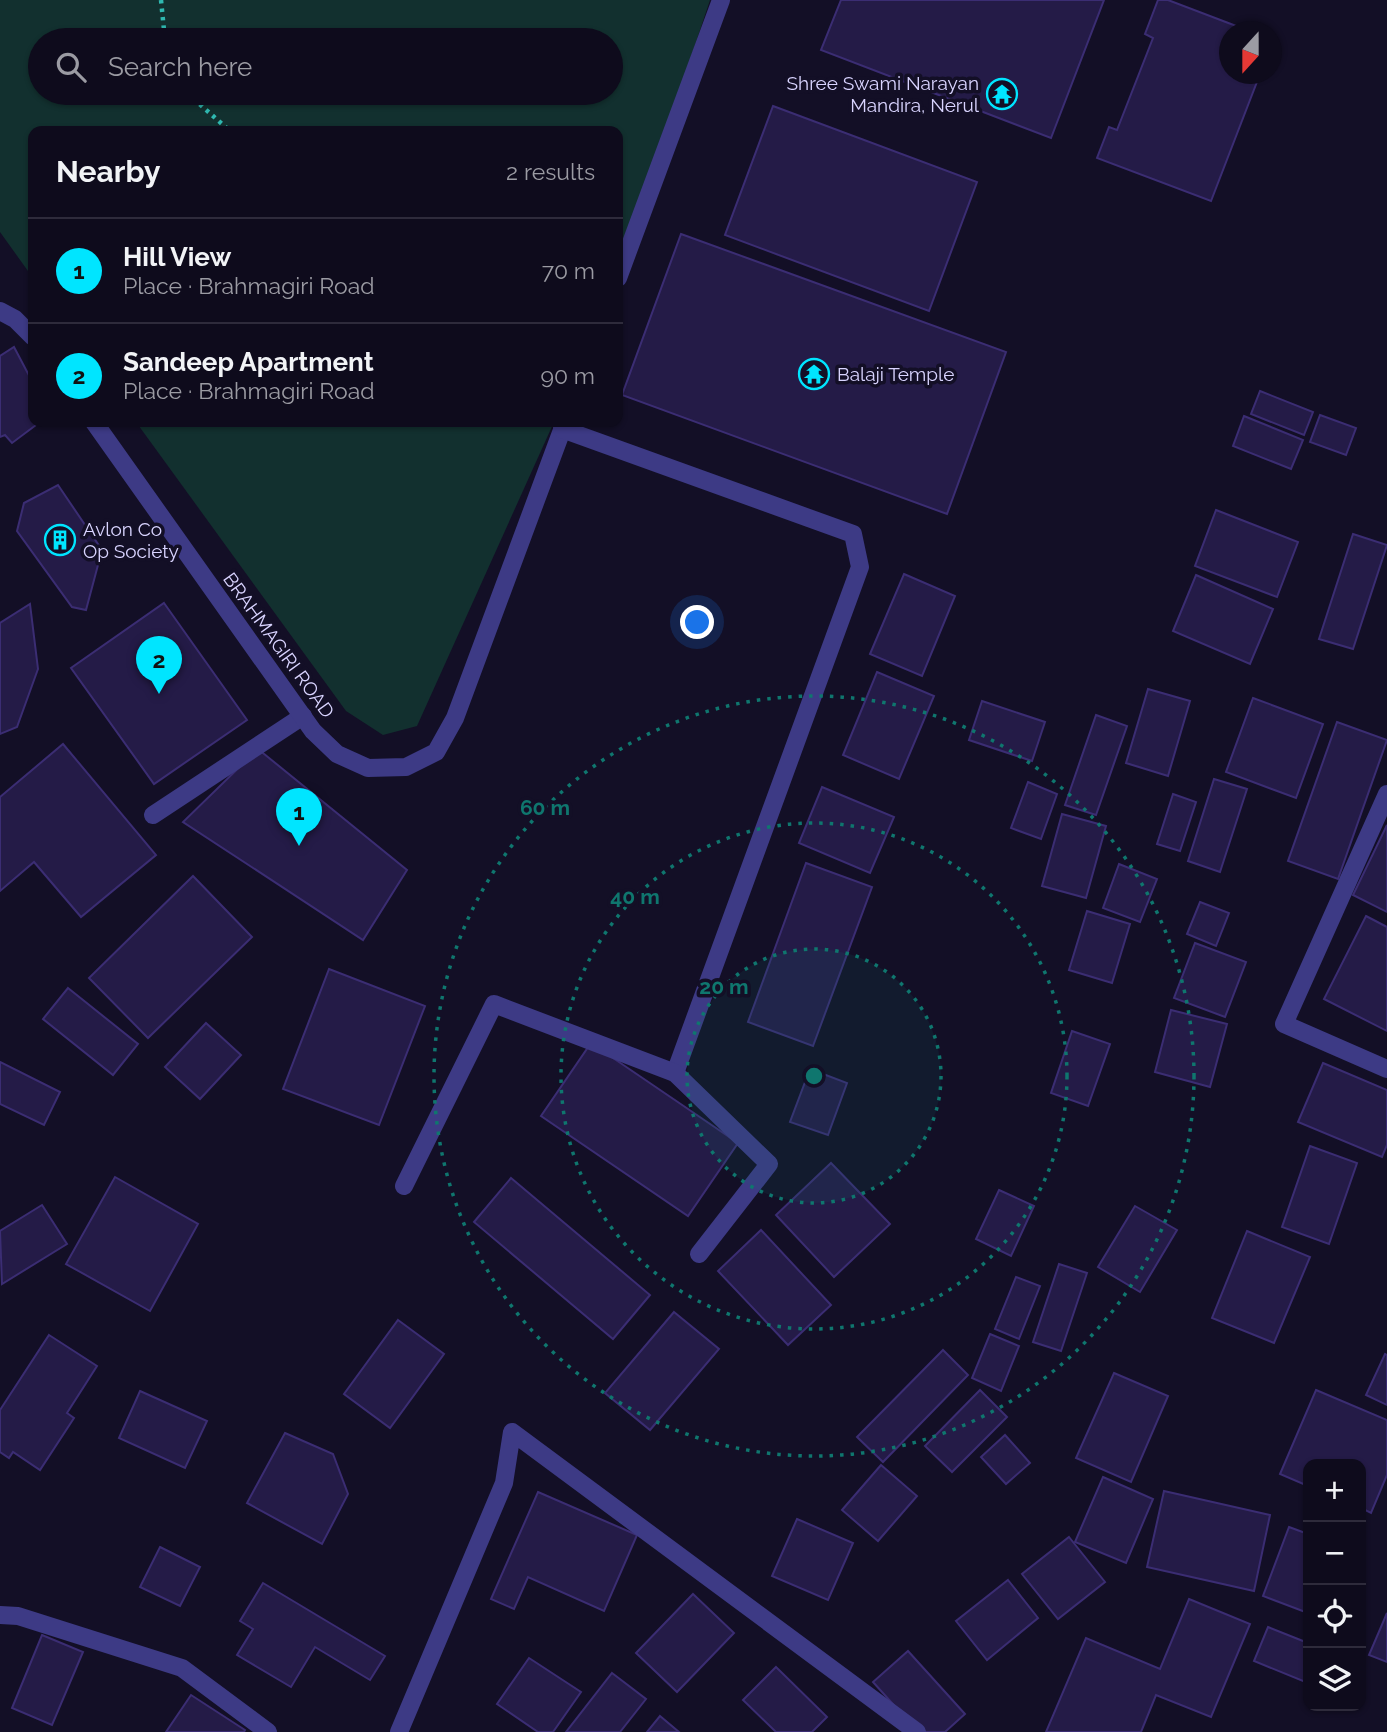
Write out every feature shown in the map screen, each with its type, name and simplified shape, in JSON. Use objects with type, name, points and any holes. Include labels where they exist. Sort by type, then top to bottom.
[{"type":"street","points":[[623,265],[721,0]]},
{"type":"street","points":[[0,311],[15,319],[28,332]]},
{"type":"street","name":"BRAHMAGIRI ROAD","points":[[98,427],[313,732],[337,754],[368,768],[406,767],[436,752],[455,718],[562,427]]},
{"type":"street","points":[[568,427],[853,534],[860,567],[675,1073]]},
{"type":"street","points":[[153,815],[303,716]]},
{"type":"street","points":[[1387,794],[1284,1024],[1387,1069]]},
{"type":"street","points":[[404,1186],[494,1004],[675,1073],[769,1164],[699,1254]]},
{"type":"street","points":[[399,1732],[504,1483],[512,1432],[917,1732]]},
{"type":"street","points":[[0,1615],[18,1616],[182,1668],[268,1732]]},
{"type":"path","points":[[161,0],[164,28]]},
{"type":"path","points":[[201,105],[224,126]]},
{"type":"green space","points":[[0,0],[710,0],[623,261],[623,126],[28,126],[28,271],[0,232]]},
{"type":"green space","points":[[140,427],[552,427],[417,726],[383,735],[346,711]]},
{"type":"building","name":"Shree Swami Narayan Mandira, Nerul","points":[[841,0],[1104,0],[1051,138],[821,50]]},
{"type":"building","points":[[1158,0],[1168,0],[1223,21],[1219,21],[1219,84],[1256,84],[1211,201],[1097,158],[1109,127],[1117,130],[1153,38],[1145,34]]},
{"type":"building","points":[[773,106],[977,182],[929,311],[725,235]]},
{"type":"building","name":"Balaji Temple","points":[[681,234],[1006,352],[947,514],[623,395]]},
{"type":"building","points":[[14,347],[28,374],[28,427],[33,427],[12,443],[5,435],[0,437],[0,356]]},
{"type":"building","points":[[1260,391],[1313,412],[1304,435],[1251,414]]},
{"type":"building","points":[[1320,415],[1356,428],[1346,455],[1310,442]]},
{"type":"building","points":[[1244,416],[1303,440],[1291,469],[1233,446]]},
{"type":"building","name":"Avlon Co Op Society","points":[[58,485],[102,550],[86,610],[72,607],[17,531],[24,503]]},
{"type":"building","points":[[1216,510],[1298,542],[1277,597],[1195,566]]},
{"type":"building","points":[[1353,534],[1387,545],[1353,649],[1319,639]]},
{"type":"building","points":[[904,574],[955,596],[922,676],[870,654]]},
{"type":"building","points":[[1196,575],[1273,609],[1250,664],[1173,631]]},
{"type":"building","points":[[164,603],[247,720],[154,784],[71,668]]},
{"type":"building","points":[[30,604],[38,669],[17,727],[0,734],[0,623]]},
{"type":"building","points":[[877,672],[934,696],[899,779],[843,755]]},
{"type":"building","points":[[1148,689],[1190,701],[1168,776],[1126,763]]},
{"type":"building","points":[[1253,698],[1323,724],[1296,798],[1226,772]]},
{"type":"building","points":[[982,701],[1045,722],[1032,761],[969,740]]},
{"type":"building","points":[[1096,715],[1127,726],[1096,815],[1065,805]]},
{"type":"building","points":[[1337,722],[1387,740],[1338,879],[1288,861]]},
{"type":"building","points":[[63,744],[156,855],[81,917],[34,862],[0,891],[0,797]]},
{"type":"building","points":[[258,749],[407,870],[363,940],[183,822]]},
{"type":"building","points":[[1214,779],[1247,789],[1220,872],[1188,861]]},
{"type":"building","points":[[1028,782],[1057,794],[1041,839],[1011,828]]},
{"type":"building","points":[[822,787],[894,817],[870,873],[799,843]]},
{"type":"building","points":[[1173,794],[1196,802],[1180,851],[1157,844]]},
{"type":"building","points":[[1062,814],[1106,826],[1086,898],[1042,886]]},
{"type":"building","points":[[1387,825],[1387,912],[1353,895]]},
{"type":"building","points":[[806,863],[872,887],[813,1046],[748,1022]]},
{"type":"building","points":[[1119,864],[1157,879],[1140,922],[1103,908]]},
{"type":"building","points":[[193,876],[252,937],[148,1038],[89,978]]},
{"type":"building","points":[[1200,902],[1229,913],[1216,946],[1187,934]]},
{"type":"building","points":[[1087,911],[1130,924],[1112,983],[1069,970]]},
{"type":"building","points":[[1366,916],[1387,927],[1387,1031],[1324,999]]},
{"type":"building","points":[[1195,943],[1246,962],[1225,1017],[1174,998]]},
{"type":"building","points":[[329,969],[425,1006],[379,1125],[283,1089]]},
{"type":"building","points":[[68,988],[138,1044],[113,1075],[43,1019]]},
{"type":"building","points":[[1171,1010],[1227,1024],[1210,1087],[1155,1072]]},
{"type":"building","points":[[206,1023],[241,1055],[200,1099],[165,1067]]},
{"type":"building","points":[[1072,1031],[1110,1044],[1088,1106],[1051,1093]]},
{"type":"building","points":[[591,1043],[738,1143],[688,1216],[541,1116]]},
{"type":"building","points":[[0,1062],[60,1092],[44,1125],[0,1104]]},
{"type":"building","points":[[1323,1063],[1387,1090],[1387,1145],[1382,1157],[1298,1122]]},
{"type":"building","points":[[810,1069],[847,1083],[828,1135],[790,1122]]},
{"type":"building","points":[[1310,1146],[1357,1163],[1329,1244],[1282,1227]]},
{"type":"building","points":[[831,1163],[890,1224],[834,1277],[776,1215]]},
{"type":"building","points":[[115,1177],[198,1224],[150,1311],[66,1264]]},
{"type":"building","points":[[511,1178],[650,1295],[613,1339],[474,1222]]},
{"type":"building","points":[[999,1190],[1034,1206],[1011,1256],[976,1239]]},
{"type":"building","points":[[42,1205],[67,1244],[2,1284],[0,1231]]},
{"type":"building","points":[[1135,1206],[1177,1230],[1140,1292],[1098,1267]]},
{"type":"building","points":[[761,1230],[831,1305],[788,1345],[718,1271]]},
{"type":"building","points":[[1247,1231],[1310,1257],[1274,1343],[1212,1318]]},
{"type":"building","points":[[1059,1264],[1087,1273],[1061,1351],[1033,1342]]},
{"type":"building","points":[[1016,1277],[1040,1286],[1019,1339],[995,1329]]},
{"type":"building","points":[[674,1312],[719,1349],[650,1430],[605,1393]]},
{"type":"building","points":[[398,1320],[444,1354],[390,1428],[344,1394]]},
{"type":"building","points":[[990,1334],[1019,1346],[1001,1391],[972,1378]]},
{"type":"building","points":[[49,1335],[97,1366],[67,1413],[74,1418],[40,1470],[13,1452],[9,1458],[0,1452],[0,1410]]},
{"type":"building","points":[[943,1350],[968,1375],[883,1462],[857,1437]]},
{"type":"building","points":[[1385,1354],[1387,1355],[1387,1405],[1366,1395]]},
{"type":"building","points":[[1114,1373],[1168,1396],[1131,1482],[1076,1458]]},
{"type":"building","points":[[980,1390],[1007,1417],[952,1472],[925,1446]]},
{"type":"building","points":[[1316,1390],[1387,1420],[1387,1475],[1371,1513],[1366,1510],[1366,1459],[1303,1459],[1303,1484],[1280,1474]]},
{"type":"building","points":[[140,1391],[207,1421],[185,1468],[119,1438]]},
{"type":"building","points":[[285,1433],[333,1454],[348,1494],[322,1544],[247,1503]]},
{"type":"building","points":[[1005,1435],[1030,1463],[1006,1484],[981,1457]]},
{"type":"building","points":[[881,1465],[917,1496],[878,1541],[842,1510]]},
{"type":"building","points":[[1103,1477],[1153,1499],[1126,1563],[1075,1542]]},
{"type":"building","points":[[1164,1491],[1270,1515],[1254,1591],[1147,1567]]},
{"type":"building","points":[[538,1492],[637,1535],[604,1611],[528,1577],[514,1609],[491,1599]]},
{"type":"building","points":[[797,1519],[853,1543],[828,1600],[772,1576]]},
{"type":"building","points":[[1289,1527],[1303,1532],[1303,1611],[1263,1596]]},
{"type":"building","points":[[1069,1537],[1105,1582],[1058,1619],[1022,1574]]},
{"type":"building","points":[[160,1547],[200,1567],[180,1606],[140,1587]]},
{"type":"building","points":[[1008,1580],[1038,1618],[987,1660],[956,1621]]},
{"type":"building","points":[[263,1583],[385,1656],[370,1680],[315,1647],[291,1687],[237,1655],[253,1629],[240,1621]]},
{"type":"building","points":[[693,1594],[734,1633],[677,1692],[636,1653]]},
{"type":"building","points":[[1189,1599],[1250,1624],[1211,1717],[1156,1695],[1141,1732],[1046,1732],[1086,1638],[1160,1669]]},
{"type":"building","points":[[1387,1613],[1387,1662],[1369,1655]]},
{"type":"building","points":[[1268,1627],[1303,1641],[1303,1681],[1254,1661]]},
{"type":"building","points":[[42,1635],[83,1652],[52,1725],[12,1708]]},
{"type":"building","points":[[908,1651],[965,1714],[945,1732],[918,1732],[873,1682]]},
{"type":"building","points":[[529,1658],[581,1692],[553,1732],[538,1732],[497,1704]]},
{"type":"building","points":[[776,1667],[827,1717],[812,1732],[776,1732],[743,1700]]},
{"type":"building","points":[[612,1673],[646,1699],[620,1732],[566,1732]]},
{"type":"building","points":[[191,1695],[245,1730],[244,1732],[166,1732]]},
{"type":"building","points":[[660,1716],[679,1732],[647,1732]]},
{"type":"place","name":"Shree Swami Narayan Mandira, Nerul","points":[[1002,94]]},
{"type":"place","name":"Balaji Temple","points":[[814,374]]},
{"type":"place","name":"Avlon Co Op Society","points":[[60,540]]},
{"type":"place","name":"Sandeep Apartment","points":[[159,694]]},
{"type":"place","name":"Hill View","points":[[299,846]]}]
